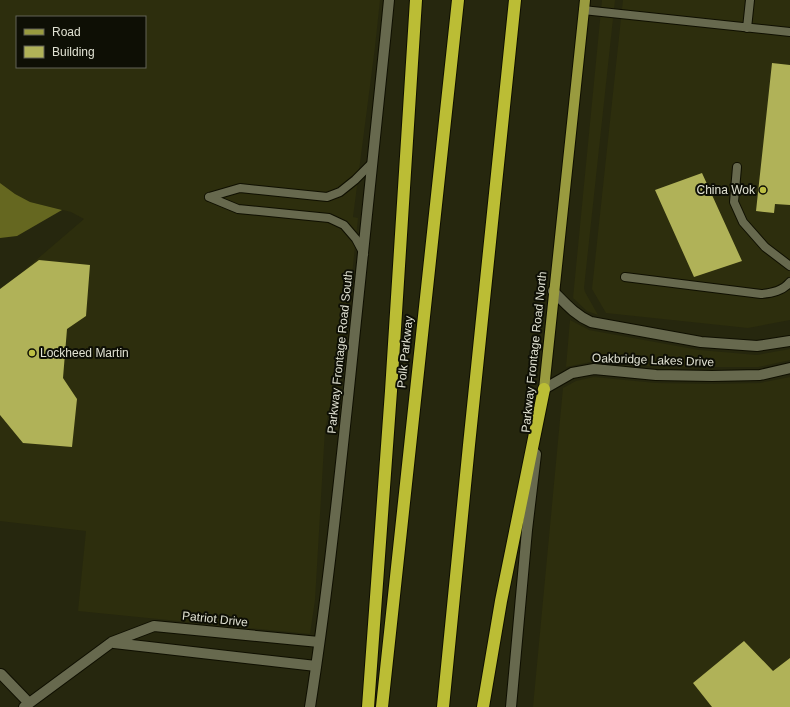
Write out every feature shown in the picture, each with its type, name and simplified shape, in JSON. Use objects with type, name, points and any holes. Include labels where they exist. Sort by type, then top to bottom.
[{"type":"highway","points":[[368,707],[391,392],[416,0]]},
{"type":"highway","name":"Polk Parkway","points":[[382,707],[458,0]]},
{"type":"highway","points":[[443,707],[515,0]]},
{"type":"highway","points":[[483,707],[501,601],[544,389]]},
{"type":"main road","name":"Parkway Frontage Road North","points":[[544,389],[553,291],[584,5]]},
{"type":"street","name":"Parkway Frontage Road South","points":[[310,707],[337,500],[364,254],[389,0]]},
{"type":"street","name":"Oakbridge Lakes Drive","points":[[553,291],[569,308],[581,318],[590,322],[701,342],[757,346],[790,341]]},
{"type":"street","name":"Oakbridge Lakes Drive","points":[[544,389],[572,374],[594,369],[656,375],[712,376],[760,375],[790,368]]},
{"type":"street","name":"Parkway Frontage Road North","points":[[511,707],[527,530],[544,389]]},
{"type":"street","name":"Patriot Drive","points":[[26,705],[112,642],[154,626],[319,642]]},
{"type":"street","points":[[112,642],[316,666]]},
{"type":"street","points":[[1,674],[26,705]]},
{"type":"lane","points":[[747,28],[750,0]]},
{"type":"lane","points":[[584,5],[747,28],[790,32]]},
{"type":"lane","points":[[364,254],[356,239],[344,225],[329,218],[238,209],[210,197],[240,188],[327,197],[340,192],[356,180],[372,163]]},
{"type":"lane","points":[[737,167],[734,202],[743,222],[765,248],[790,266]]},
{"type":"lane","points":[[782,260],[790,257]]},
{"type":"lane","points":[[625,277],[761,294],[786,288],[790,282]]},
{"type":"shaded area","points":[[0,0],[380,0],[353,217],[358,218],[346,332],[325,429],[315,600],[310,634],[78,611],[86,531],[0,521],[0,291],[84,219],[71,212],[30,202],[15,194],[0,183]]},
{"type":"shaded area","points":[[602,0],[615,0],[584,288],[598,315],[587,311],[573,298]]},
{"type":"shaded area","points":[[623,0],[790,0],[790,320],[748,328],[606,313],[592,289]]},
{"type":"shaded area","points":[[0,183],[15,194],[30,202],[62,210],[17,236],[0,238]]},
{"type":"shaded area","points":[[570,320],[589,330],[699,350],[757,355],[790,349],[790,360],[758,367],[656,367],[595,361],[566,367]]},
{"type":"shaded area","points":[[594,377],[656,383],[712,384],[760,383],[790,377],[790,707],[533,707],[563,388],[576,381]]},
{"type":"building","points":[[772,63],[790,65],[790,205],[775,204],[774,213],[756,211]]},
{"type":"building","points":[[702,173],[742,261],[694,277],[655,190]]},
{"type":"building","name":"Lockheed Martin","points":[[39,260],[90,265],[86,316],[67,329],[63,378],[77,399],[72,447],[23,443],[0,415],[0,289]]},
{"type":"building","points":[[744,641],[773,671],[790,658],[790,707],[712,707],[693,683]]},
{"type":"place","name":"China Wok","points":[[763,190]]},
{"type":"place","name":"Lockheed Martin","points":[[32,353]]}]
